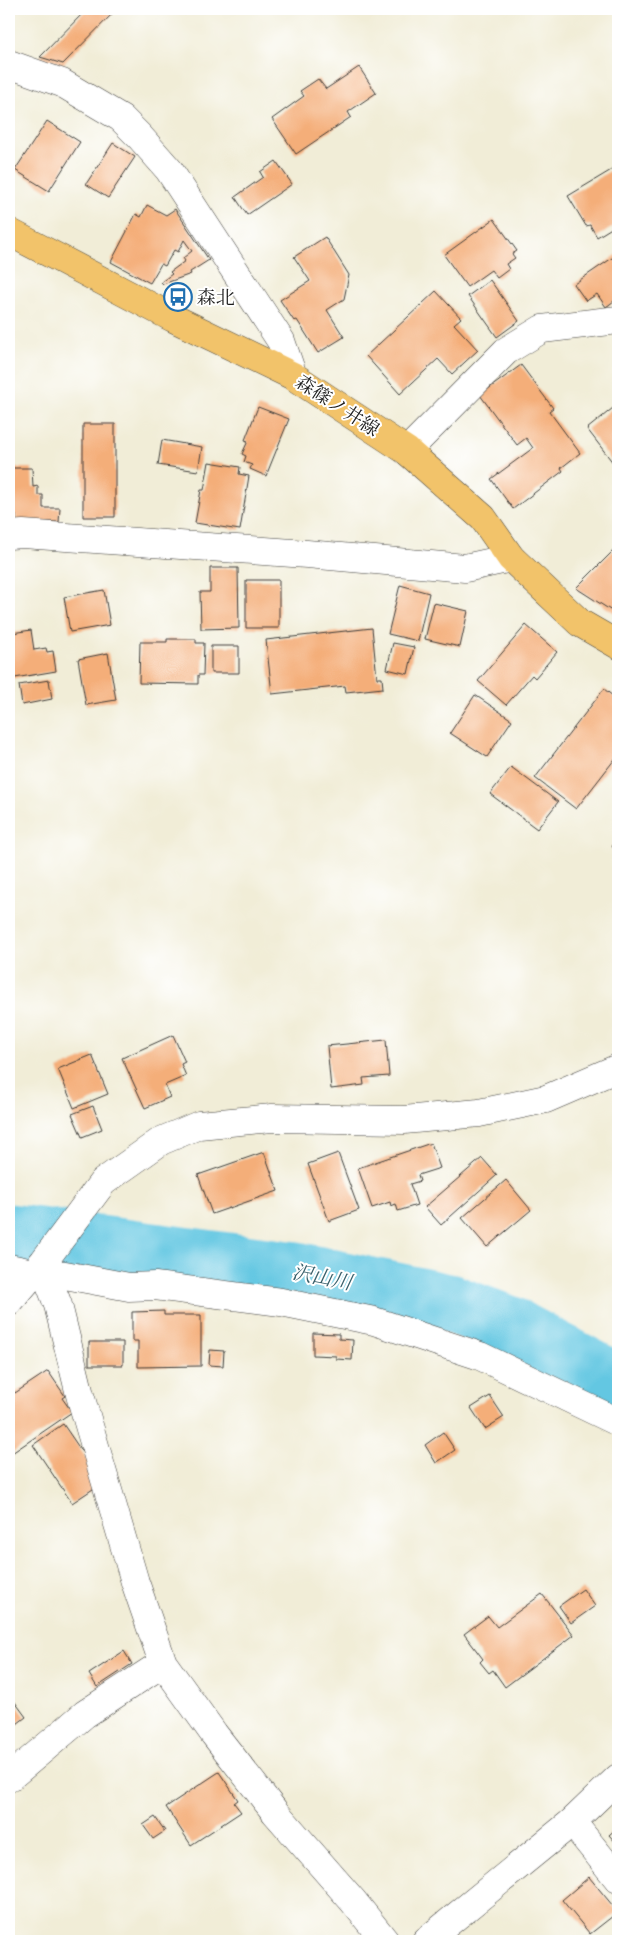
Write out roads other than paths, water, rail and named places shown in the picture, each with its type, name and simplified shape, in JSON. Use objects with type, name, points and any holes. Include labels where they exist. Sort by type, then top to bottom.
[{"type":"main road","name":"森篠ノ井線","points":[[9,232],[173,318],[293,376],[408,451],[483,518],[511,558],[580,623],[618,645]]},
{"type":"street","points":[[9,64],[62,83],[121,118],[140,137],[169,170],[281,341],[293,376]]},
{"type":"street","points":[[408,451],[423,433],[506,352],[542,329],[618,320]]},
{"type":"street","points":[[9,535],[23,534],[307,554],[465,568],[511,558]]},
{"type":"street","points":[[9,1302],[103,1182],[161,1141],[199,1126],[272,1118],[404,1120],[479,1113],[546,1099],[618,1068]]},
{"type":"street","points":[[33,1269],[129,1286],[156,1286],[281,1302],[374,1321],[480,1356],[618,1422]]},
{"type":"street","points":[[33,1269],[58,1305],[80,1395],[135,1582],[163,1663],[214,1734],[275,1812],[353,1901],[385,1941]]},
{"type":"street","points":[[9,1778],[86,1714],[163,1663]]},
{"type":"street","points":[[426,1941],[572,1822],[618,1778]]},
{"type":"street","points":[[572,1822],[618,1880]]},
{"type":"waterway","name":"沢山川","points":[[9,1233],[297,1271],[449,1303],[509,1325],[618,1383]]},
{"type":"place","name":"森北","points":[[178,297]]}]
